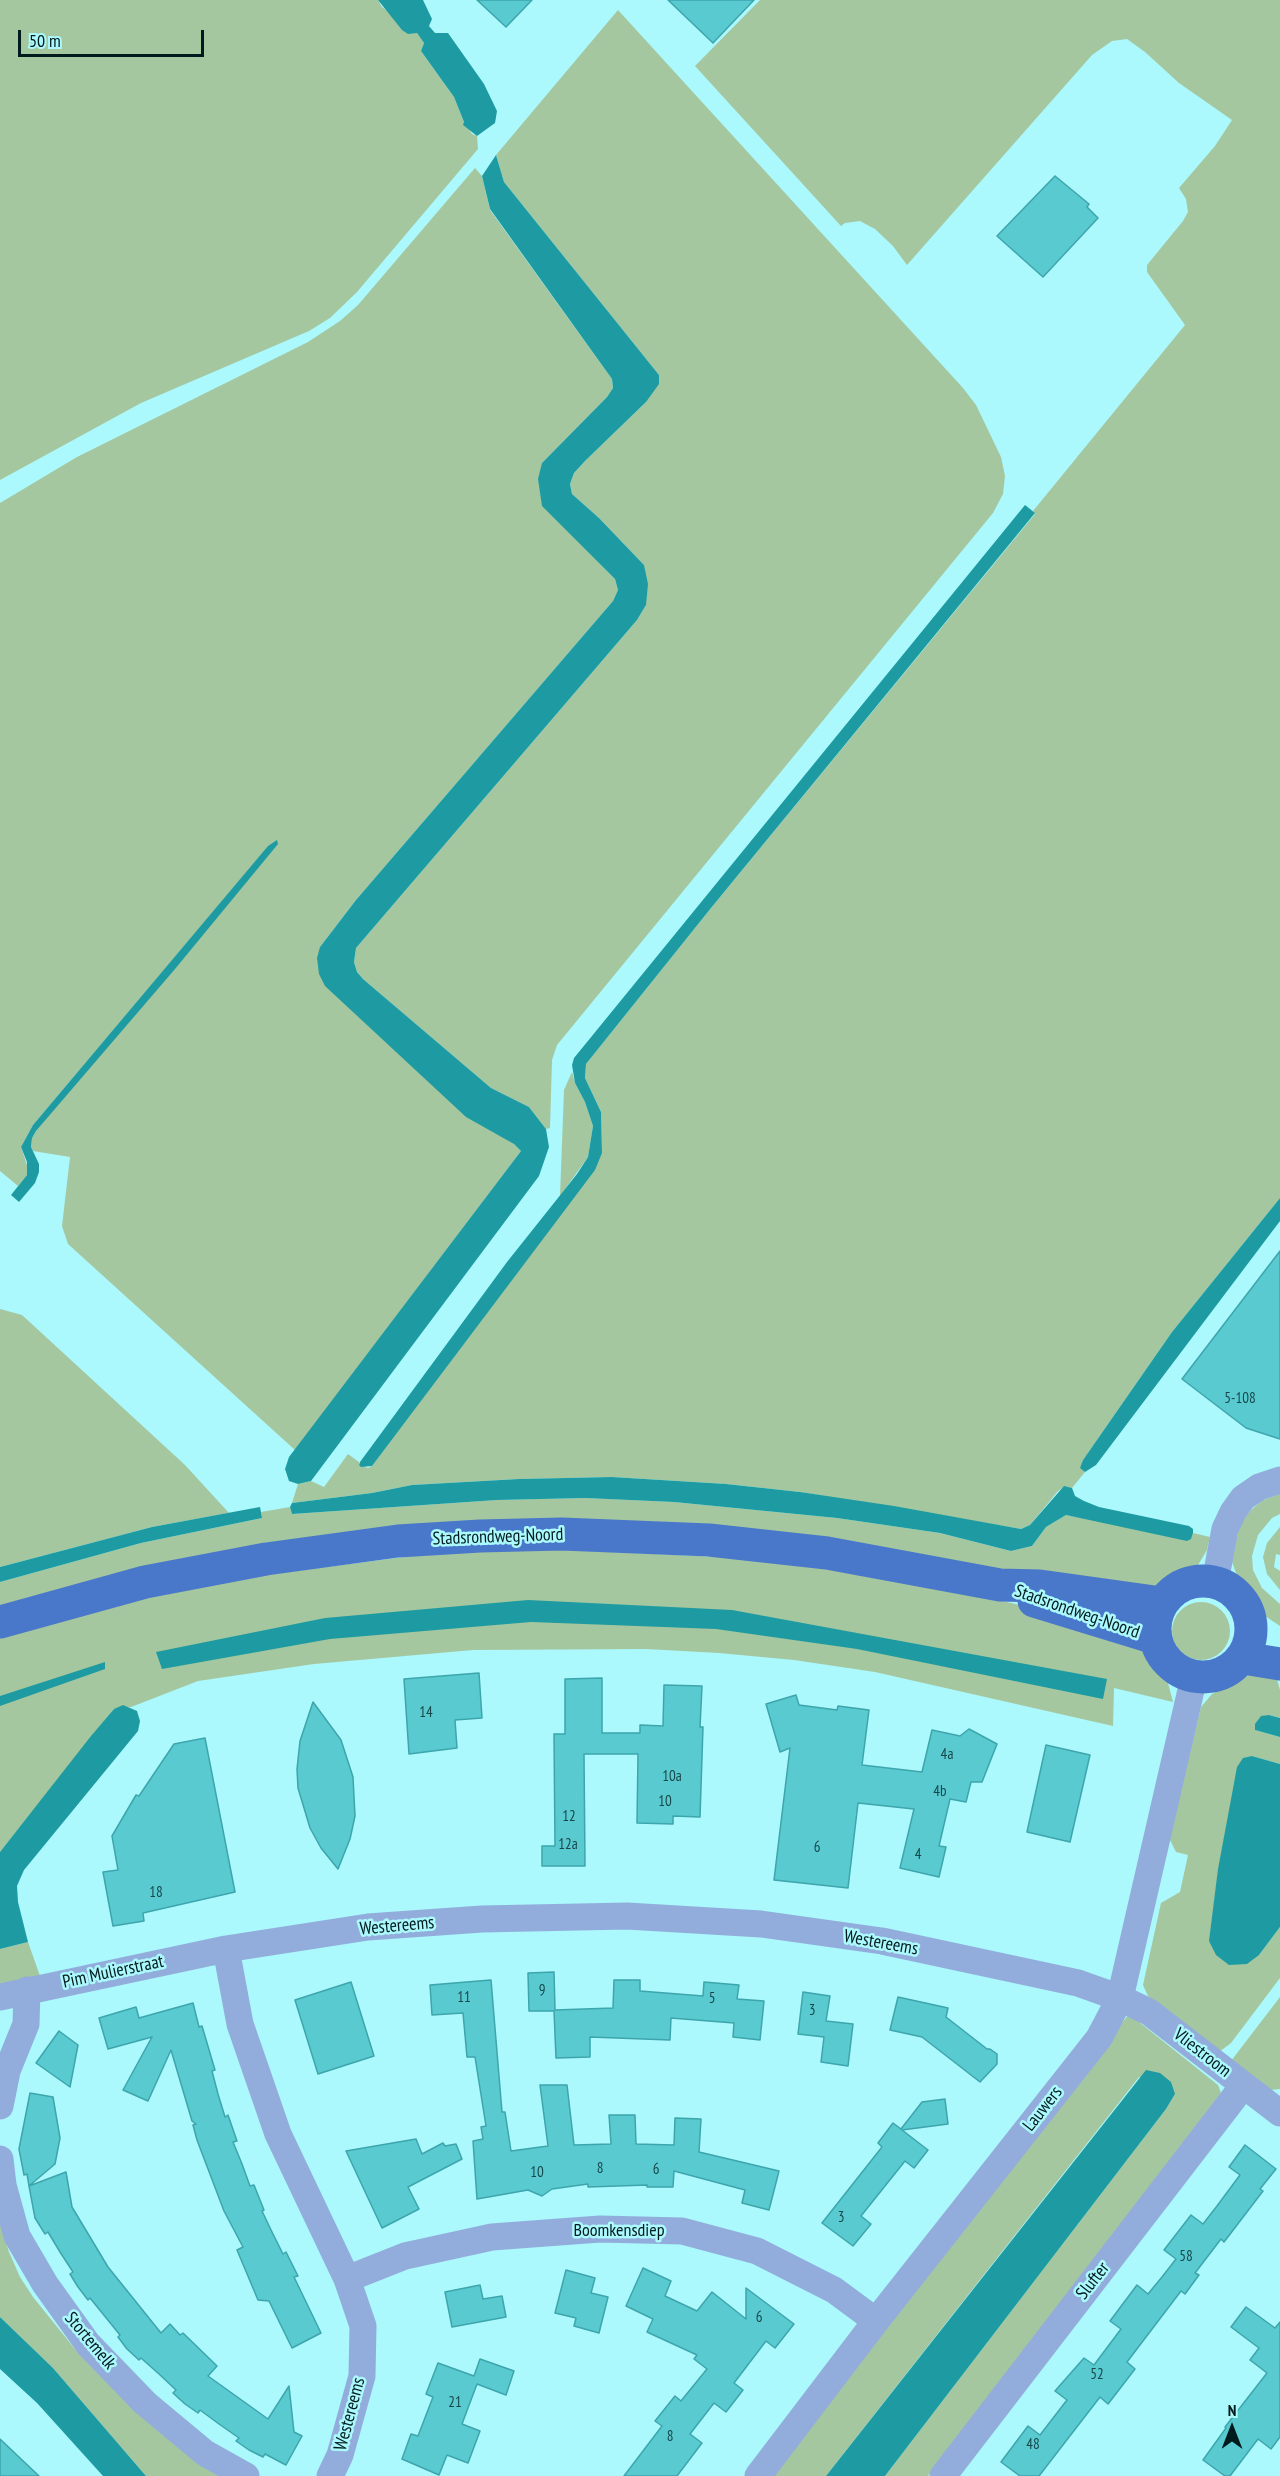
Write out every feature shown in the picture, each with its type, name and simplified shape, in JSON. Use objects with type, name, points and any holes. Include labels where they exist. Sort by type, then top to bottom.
[{"type":"main road","name":"Stadsrondweg-Noord","points":[[0,1622],[145,1582],[266,1559],[398,1541],[562,1534],[709,1540],[827,1552],[1000,1585],[1040,1586],[1162,1603]]},
{"type":"main road","points":[[1195,1581],[1215,1582],[1234,1591],[1266,1631],[1250,1642],[1243,1658],[1231,1670],[1213,1677],[1194,1677],[1176,1670],[1162,1656],[1155,1638],[1155,1620],[1162,1603],[1176,1588],[1195,1581]]},
{"type":"main road","name":"Stadsrondweg-Noord","points":[[1000,1585],[1037,1603],[1155,1638]]},
{"type":"main road","points":[[1243,1658],[1280,1664]]},
{"type":"street","points":[[1215,1582],[1225,1529],[1233,1512],[1244,1498],[1259,1487],[1280,1480]]},
{"type":"street","name":"Lauwers","points":[[758,2476],[876,2321],[1099,2038],[1120,1998],[1194,1677]]},
{"type":"street","name":"Westereems","points":[[330,2476],[340,2455],[362,2376],[363,2326],[347,2279],[278,2134],[240,2024],[226,1949],[368,1927],[482,1919],[627,1916],[761,1924],[882,1941],[1078,1983],[1120,1998]]},
{"type":"street","name":"Pim Mulierstraat","points":[[0,1997],[226,1949]]},
{"type":"street","points":[[0,2106],[7,2071],[26,2024],[27,1990]]},
{"type":"street","name":"Vliestroom","points":[[1120,1998],[1149,2012],[1280,2113]]},
{"type":"street","name":"Slufter","points":[[943,2476],[1244,2086]]},
{"type":"street","name":"Stortemelk","points":[[0,2158],[3,2185],[17,2236],[45,2284],[88,2344],[153,2410],[205,2453],[246,2476]]},
{"type":"street","name":"Boomkensdiep","points":[[347,2279],[405,2256],[492,2237],[600,2229],[682,2231],[757,2251],[834,2290],[876,2321]]},
{"type":"green space","points":[[0,0],[378,0],[382,7],[417,33],[424,43],[421,51],[454,97],[464,122],[472,134],[477,136],[478,149],[357,292],[330,318],[309,331],[141,403],[0,480]]},
{"type":"green space","points":[[760,0],[1280,0],[1280,1198],[1172,1332],[1083,1460],[1081,1468],[1085,1472],[1072,1488],[1064,1487],[1058,1491],[1030,1525],[1021,1529],[800,1492],[726,1484],[612,1477],[412,1485],[372,1493],[292,1503],[298,1484],[311,1481],[324,1487],[348,1454],[359,1462],[359,1465],[368,1468],[372,1466],[602,1153],[601,1112],[585,1078],[586,1064],[711,908],[1035,514],[1033,511],[1185,325],[1147,272],[1147,265],[1188,212],[1186,199],[1179,188],[1215,146],[1232,120],[1179,83],[1145,52],[1127,39],[1112,41],[1092,55],[907,265],[893,246],[875,229],[860,221],[845,223],[841,226],[695,66]]},
{"type":"green space","points":[[618,10],[963,388],[976,405],[1001,457],[1005,476],[1003,494],[993,513],[557,1045],[552,1060],[550,1128],[546,1129],[529,1107],[491,1088],[363,979],[357,972],[354,962],[356,948],[637,620],[646,605],[644,565],[599,518],[572,494],[570,484],[574,473],[585,461],[646,402],[659,375],[504,182],[496,155]]},
{"type":"green space","points":[[475,168],[482,176],[490,210],[612,379],[613,388],[607,397],[542,463],[560,523],[615,579],[618,590],[613,601],[356,900],[320,947],[521,1151],[295,1450],[68,1244],[62,1226],[70,1157],[33,1151],[31,1147],[36,1131],[272,842],[33,1125],[21,1147],[28,1168],[27,1175],[18,1186],[0,1171],[0,503],[77,457],[308,342],[340,321],[358,305]]},
{"type":"green space","points":[[572,1072],[593,1126],[588,1157],[560,1196],[564,1090]]},
{"type":"green space","points":[[0,1309],[22,1315],[185,1465],[229,1513],[152,1527],[0,1567]]},
{"type":"green space","points":[[1280,1494],[1280,1514],[1272,1518],[1258,1535],[1252,1556],[1253,1570],[1262,1588],[1280,1604],[1280,1626],[1265,1616],[1255,1599],[1239,1581],[1232,1562],[1239,1528],[1244,1519],[1263,1500]]},
{"type":"green space","points":[[585,1498],[674,1502],[837,1518],[940,1533],[1011,1551],[1032,1546],[1046,1527],[1066,1515],[1191,1538],[1193,1533],[1210,1537],[1207,1550],[1198,1565],[1154,1590],[661,1524],[0,1609],[0,1582],[141,1543],[262,1518],[261,1512],[290,1507],[292,1514],[497,1500]]},
{"type":"green space","points":[[1280,1527],[1280,1555],[1276,1554],[1274,1567],[1280,1571],[1280,1590],[1267,1574],[1263,1557],[1267,1543]]},
{"type":"green space","points":[[526,1548],[762,1559],[954,1590],[1042,1610],[1140,1646],[1168,1683],[1173,1702],[1114,1688],[1113,1726],[875,1672],[794,1660],[646,1649],[473,1650],[314,1664],[198,1681],[131,1707],[114,1709],[0,1852],[0,1637],[157,1593],[362,1559]]},
{"type":"green space","points":[[1195,1602],[1207,1602],[1222,1610],[1230,1625],[1230,1637],[1222,1652],[1207,1660],[1195,1660],[1180,1652],[1172,1637],[1172,1625],[1180,1610]]},
{"type":"green space","points":[[1251,1674],[1277,1679],[1280,1690],[1280,1718],[1269,1715],[1255,1730],[1280,1737],[1280,1764],[1252,1756],[1259,1955],[1280,1927],[1280,1978],[1231,2043],[1219,2052],[1155,2003],[1148,1996],[1143,1985],[1161,1903],[1180,1892],[1188,1855],[1176,1852],[1169,1838],[1201,1707],[1212,1694]]},
{"type":"green space","points":[[28,1942],[40,1976],[0,1986],[0,1949]]},
{"type":"green space","points":[[1280,1997],[1280,2089],[1270,2090],[1231,2061]]},
{"type":"green space","points":[[1129,2014],[1218,2085],[1221,2093],[928,2476],[885,2476],[1166,2109],[1175,2094],[1139,2077],[826,2476],[771,2476]]},
{"type":"green space","points":[[0,2224],[20,2277],[33,2297],[75,2349],[243,2476],[146,2476],[53,2368],[0,2317]]},
{"type":"water","points":[[378,0],[423,0],[432,19],[429,26],[435,33],[448,33],[484,84],[497,111],[495,123],[477,136],[463,125],[464,122],[454,97],[421,51],[424,43],[417,33],[408,34],[402,30]]},
{"type":"water","points":[[496,155],[504,182],[659,375],[659,384],[646,402],[585,461],[574,473],[570,484],[572,494],[599,518],[644,565],[648,584],[646,605],[637,620],[356,948],[354,962],[357,972],[363,979],[491,1088],[529,1107],[546,1129],[549,1147],[539,1176],[311,1481],[298,1484],[289,1481],[285,1469],[289,1457],[521,1151],[514,1144],[466,1117],[325,986],[319,974],[317,958],[320,947],[356,900],[613,601],[618,590],[615,579],[542,506],[538,479],[542,463],[607,397],[613,388],[612,379],[490,209],[482,176]]},
{"type":"water","points":[[1025,505],[1035,513],[586,1064],[585,1078],[601,1112],[602,1153],[595,1170],[372,1466],[361,1467],[360,1462],[507,1262],[588,1157],[593,1126],[585,1102],[575,1083],[572,1065],[574,1058]]},
{"type":"water","points":[[277,840],[278,844],[175,969],[36,1131],[31,1147],[39,1164],[39,1172],[35,1183],[19,1202],[11,1195],[27,1175],[27,1162],[21,1147],[33,1125],[268,846]]},
{"type":"water","points":[[1280,1198],[1280,1221],[1096,1465],[1085,1472],[1080,1468],[1083,1460],[1172,1332]]},
{"type":"water","points":[[612,1477],[726,1484],[800,1492],[1021,1529],[1030,1525],[1064,1486],[1072,1488],[1075,1496],[1099,1507],[1189,1526],[1193,1529],[1193,1533],[1191,1539],[1187,1541],[1066,1515],[1046,1527],[1032,1546],[1011,1551],[940,1533],[837,1518],[674,1502],[585,1498],[497,1500],[292,1514],[290,1507],[292,1503],[372,1493],[412,1485]]},
{"type":"water","points":[[260,1507],[262,1518],[141,1543],[0,1582],[0,1567],[152,1527]]},
{"type":"water","points":[[528,1600],[732,1610],[1107,1679],[1103,1699],[857,1649],[716,1629],[531,1622],[330,1639],[162,1669],[156,1652],[325,1618]]},
{"type":"water","points":[[105,1662],[105,1669],[0,1706],[0,1696]]},
{"type":"water","points":[[123,1705],[137,1711],[140,1721],[138,1731],[24,1870],[17,1886],[18,1902],[28,1942],[0,1949],[0,1852],[91,1736],[114,1709]]},
{"type":"water","points":[[1269,1715],[1280,1718],[1280,1737],[1255,1730],[1255,1724],[1261,1716]]},
{"type":"water","points":[[1252,1756],[1280,1764],[1280,1927],[1259,1955],[1247,1964],[1229,1965],[1216,1955],[1209,1941],[1218,1869],[1237,1767],[1243,1758]]},
{"type":"water","points":[[1146,2070],[1160,2073],[1171,2082],[1175,2094],[1166,2109],[885,2476],[826,2476]]},
{"type":"water","points":[[0,2317],[53,2368],[146,2476],[103,2476],[37,2403],[0,2369]]},
{"type":"building","points":[[477,0],[532,0],[506,27]]},
{"type":"building","points":[[668,0],[754,0],[713,43]]},
{"type":"building","points":[[1055,176],[1089,204],[1087,207],[1098,218],[1043,277],[997,236]]},
{"type":"building","points":[[1280,1251],[1280,1439],[1246,1428],[1182,1379]]},
{"type":"building","points":[[479,1673],[482,1718],[455,1720],[457,1748],[409,1754],[404,1679]]},
{"type":"building","points":[[602,1678],[602,1733],[640,1733],[640,1725],[663,1726],[664,1685],[702,1686],[700,1817],[673,1816],[673,1824],[637,1823],[638,1754],[584,1754],[585,1866],[542,1866],[542,1846],[555,1846],[554,1734],[565,1734],[565,1679]]},
{"type":"building","points":[[796,1695],[799,1705],[837,1710],[838,1706],[869,1710],[862,1765],[922,1772],[932,1730],[960,1736],[969,1729],[997,1744],[982,1782],[971,1782],[966,1802],[950,1799],[939,1846],[946,1847],[939,1877],[900,1868],[914,1809],[858,1803],[848,1888],[774,1880],[790,1748],[780,1752],[766,1704]]},
{"type":"building","points":[[313,1702],[341,1740],[353,1777],[355,1816],[350,1839],[338,1869],[321,1848],[310,1828],[298,1788],[297,1769],[300,1741]]},
{"type":"building","points":[[205,1738],[235,1892],[143,1913],[144,1921],[113,1926],[103,1872],[118,1870],[112,1836],[136,1795],[139,1796],[174,1744]]},
{"type":"building","points":[[1046,1745],[1090,1755],[1070,1842],[1027,1832]]},
{"type":"building","points":[[554,1972],[555,2010],[613,2008],[614,1980],[640,1980],[640,1991],[703,1996],[704,1982],[739,1985],[737,1999],[764,2001],[760,2040],[733,2037],[734,2023],[671,2018],[670,2040],[590,2037],[590,2057],[556,2058],[554,2011],[529,2011],[528,1973]]},
{"type":"building","points":[[491,1980],[502,2112],[505,2112],[511,2151],[548,2146],[540,2085],[567,2085],[574,2145],[611,2144],[609,2115],[635,2115],[636,2144],[674,2145],[675,2118],[701,2119],[699,2152],[779,2171],[769,2210],[742,2203],[745,2190],[674,2171],[673,2187],[647,2187],[647,2185],[588,2187],[588,2184],[552,2189],[542,2196],[528,2190],[477,2199],[473,2141],[483,2139],[481,2127],[486,2126],[475,2057],[467,2057],[463,2013],[432,2015],[430,1985]]},
{"type":"building","points":[[351,1982],[374,2056],[318,2074],[295,2000]]},
{"type":"building","points":[[803,1992],[830,1996],[826,2021],[853,2024],[848,2066],[821,2062],[824,2037],[798,2034]]},
{"type":"building","points":[[898,1997],[948,2008],[946,2017],[987,2049],[997,2054],[997,2064],[980,2082],[922,2037],[890,2030]]},
{"type":"building","points":[[193,2003],[215,2070],[212,2071],[225,2117],[228,2115],[237,2141],[233,2142],[250,2186],[254,2185],[264,2210],[262,2211],[272,2232],[283,2254],[286,2252],[298,2276],[294,2277],[321,2333],[292,2348],[269,2301],[258,2300],[237,2250],[243,2247],[224,2211],[197,2140],[193,2125],[196,2124],[192,2121],[171,2050],[148,2101],[123,2090],[152,2037],[108,2049],[99,2018],[136,2007],[139,2018]]},
{"type":"building","points":[[59,2031],[78,2045],[70,2087],[36,2063]]},
{"type":"building","points":[[30,2093],[53,2097],[60,2138],[55,2164],[29,2186],[27,2174],[24,2175],[19,2149]]},
{"type":"building","points":[[945,2099],[948,2124],[902,2130],[928,2150],[914,2168],[905,2161],[861,2216],[871,2224],[853,2246],[822,2223],[882,2147],[878,2143],[893,2123],[901,2129],[922,2102]]},
{"type":"building","points":[[416,2139],[422,2154],[443,2143],[445,2146],[456,2144],[462,2159],[408,2187],[419,2209],[382,2228],[346,2151]]},
{"type":"building","points":[[1245,2145],[1276,2169],[1260,2189],[1263,2191],[1224,2242],[1221,2239],[1195,2273],[1199,2275],[1185,2294],[1181,2291],[1127,2362],[1135,2369],[1108,2404],[1100,2397],[1039,2476],[1020,2476],[1001,2462],[1028,2426],[1040,2435],[1067,2400],[1055,2391],[1084,2358],[1094,2365],[1121,2329],[1110,2321],[1137,2285],[1148,2294],[1176,2259],[1164,2250],[1191,2215],[1203,2224],[1217,2206],[1240,2175],[1229,2167]]},
{"type":"building","points":[[66,2172],[72,2207],[108,2267],[161,2333],[170,2324],[180,2335],[183,2333],[217,2366],[208,2376],[268,2419],[289,2386],[294,2432],[302,2436],[286,2465],[265,2454],[263,2457],[249,2450],[236,2441],[239,2438],[200,2410],[198,2413],[185,2404],[173,2393],[176,2390],[141,2358],[139,2360],[127,2349],[118,2337],[120,2335],[78,2287],[70,2274],[73,2272],[48,2232],[45,2234],[35,2218],[29,2186]]},
{"type":"building","points":[[643,2268],[671,2281],[665,2296],[697,2311],[712,2292],[746,2319],[746,2288],[794,2324],[775,2348],[766,2341],[734,2383],[743,2390],[726,2412],[714,2403],[690,2434],[702,2443],[677,2476],[624,2476],[662,2426],[655,2421],[675,2396],[681,2401],[707,2369],[694,2359],[697,2355],[647,2332],[653,2319],[626,2306]]},
{"type":"building","points":[[566,2270],[595,2278],[591,2293],[608,2297],[599,2333],[574,2326],[576,2318],[555,2313]]},
{"type":"building","points":[[480,2285],[483,2299],[502,2296],[506,2317],[452,2327],[445,2292]]},
{"type":"building","points":[[1246,2307],[1275,2328],[1280,2322],[1280,2437],[1271,2449],[1258,2439],[1230,2476],[1225,2476],[1203,2460],[1225,2427],[1267,2373],[1250,2360],[1259,2348],[1231,2327]]},
{"type":"building","points":[[480,2359],[514,2371],[506,2395],[477,2384],[462,2424],[480,2431],[468,2463],[447,2455],[439,2475],[402,2459],[411,2434],[418,2436],[433,2397],[426,2394],[438,2363],[474,2376]]},
{"type":"building","points":[[0,2439],[39,2476],[0,2476]]}]
